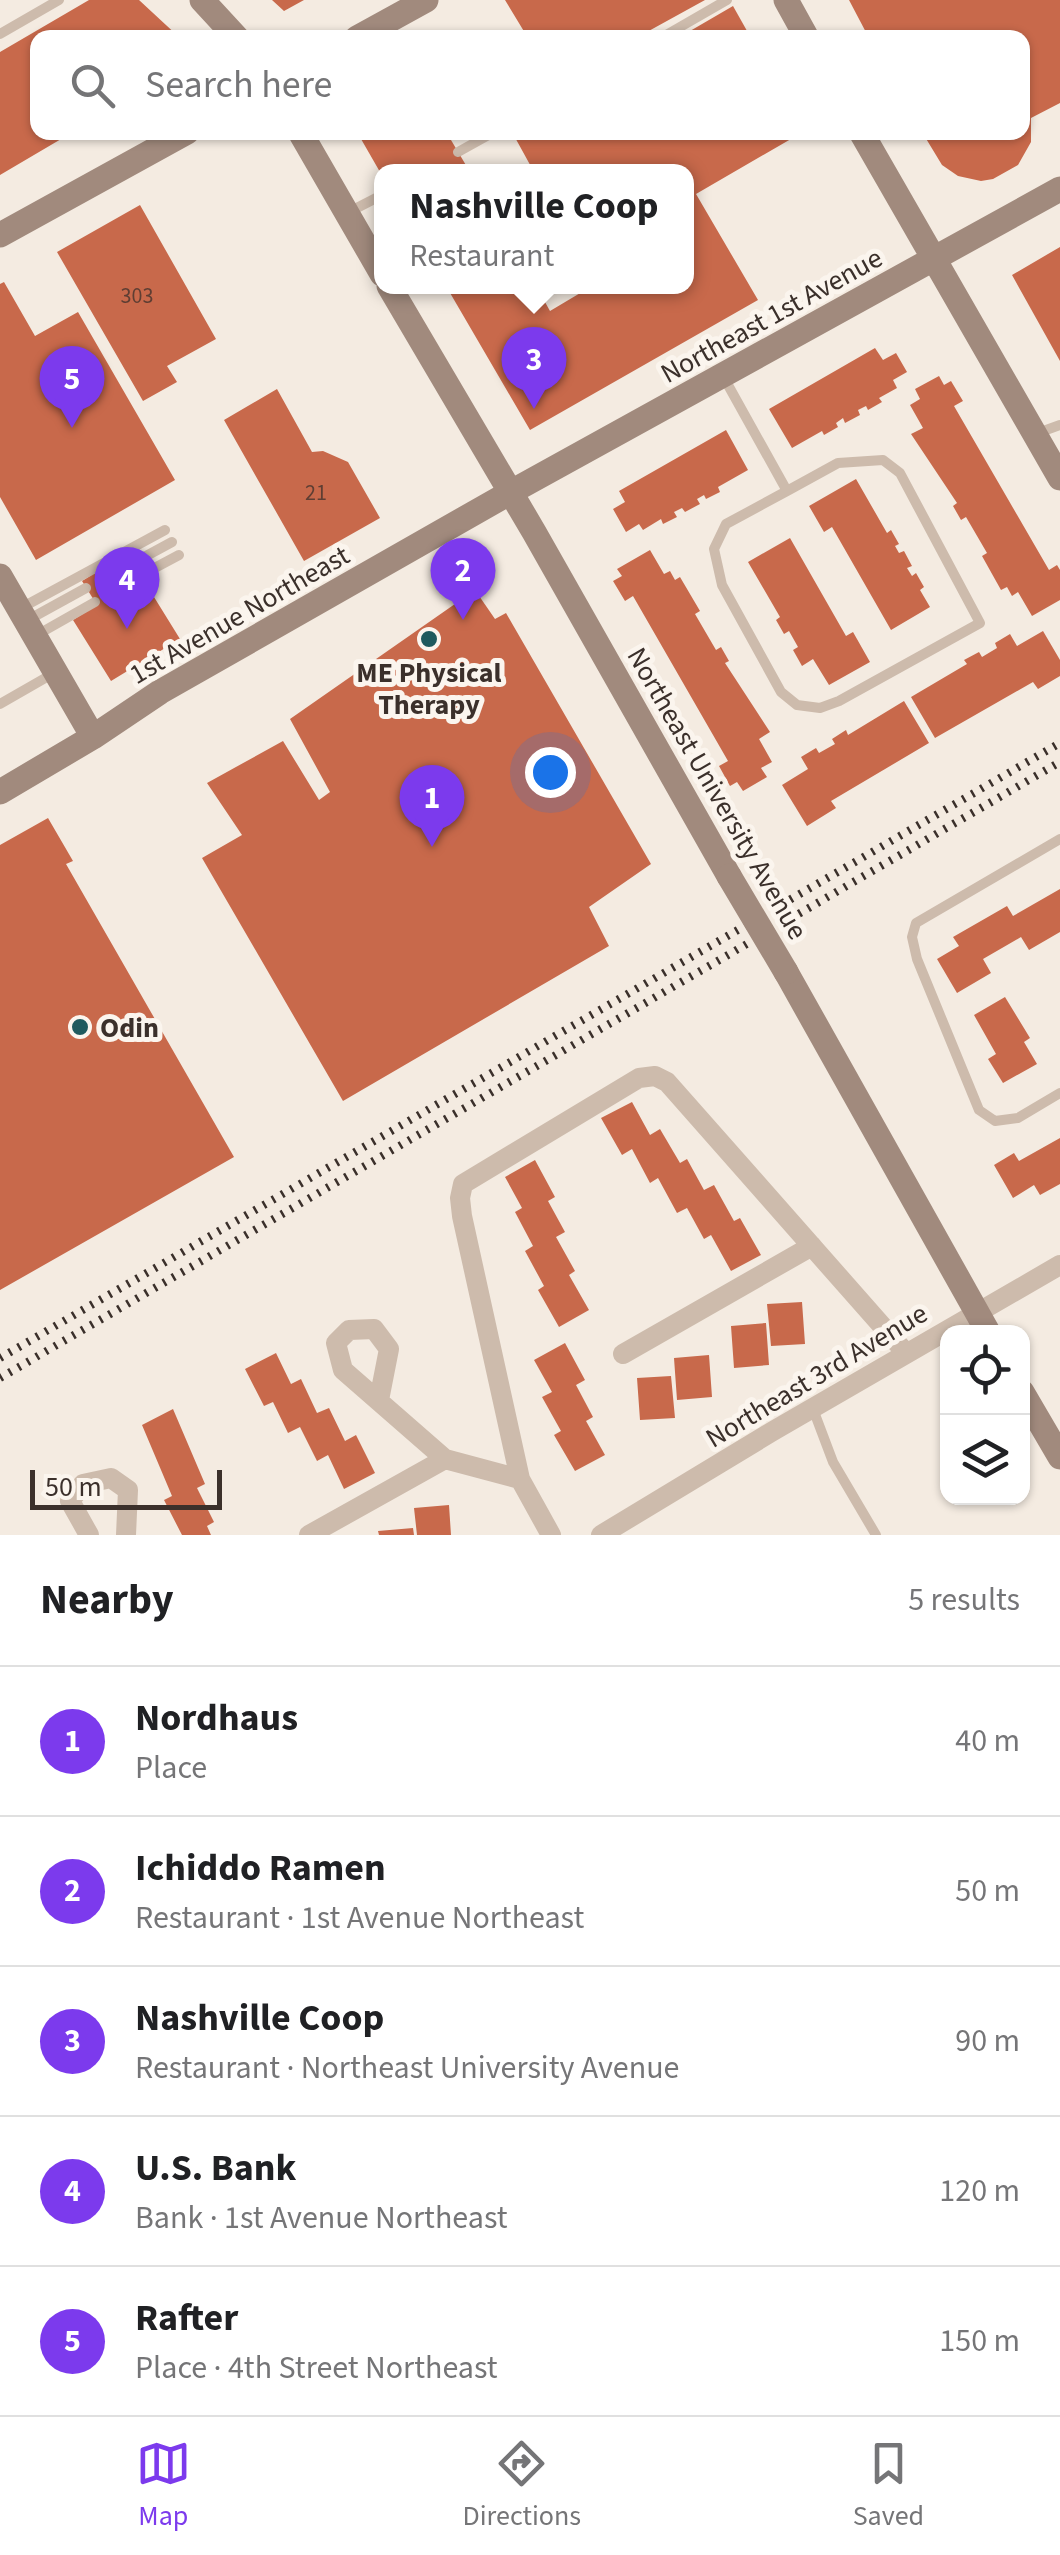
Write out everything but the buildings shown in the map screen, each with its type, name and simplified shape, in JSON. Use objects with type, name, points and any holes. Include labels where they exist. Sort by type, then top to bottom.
[{"type":"main road","points":[[202,0],[230,30]]},
{"type":"main road","points":[[371,30],[426,0]]},
{"type":"main road","points":[[786,0],[803,30]]},
{"type":"main road","points":[[0,235],[172,140]]},
{"type":"main road","points":[[304,140],[374,261]]},
{"type":"main road","points":[[864,140],[1060,478]]},
{"type":"main road","name":"Northeast 1st Avenue","points":[[511,492],[1060,189]]},
{"type":"main road","name":"Northeast University Avenue","points":[[394,294],[786,972],[982,1322]]},
{"type":"main road","name":"1st Avenue Northeast","points":[[0,792],[93,738],[160,692],[511,492]]},
{"type":"main road","points":[[0,576],[93,738]]},
{"type":"main road","points":[[1030,1406],[1060,1457]]},
{"type":"street","points":[[551,1535],[520,1479],[460,1198],[463,1184],[639,1078],[655,1076],[667,1082],[906,1353]]},
{"type":"street","points":[[624,1354],[812,1246]]},
{"type":"street","name":"Northeast 3rd Avenue","points":[[602,1535],[906,1353],[982,1322],[1060,1265]]},
{"type":"street","points":[[380,1400],[445,1459],[520,1479]]},
{"type":"street","points":[[309,1535],[445,1459]]},
{"type":"street","points":[[89,1535],[70,1502],[83,1484],[111,1478],[128,1490],[126,1535]]},
{"type":"lane","points":[[0,34],[59,0]]},
{"type":"lane","points":[[675,30],[727,0]]},
{"type":"lane","points":[[458,152],[480,140]]},
{"type":"lane","points":[[346,214],[374,198]]},
{"type":"lane","points":[[723,376],[787,491]]},
{"type":"lane","points":[[1034,434],[1060,425]]},
{"type":"lane","points":[[884,460],[900,472],[980,623],[839,701],[820,708],[797,704],[781,692],[722,585],[714,549],[726,524],[787,491],[838,463],[884,460]]},
{"type":"lane","points":[[26,622],[166,530]]},
{"type":"lane","points":[[112,575],[172,542]]},
{"type":"lane","points":[[119,587],[179,555]]},
{"type":"lane","points":[[26,622],[86,588]]},
{"type":"lane","points":[[26,622],[95,602]]},
{"type":"lane","points":[[0,704],[55,672]]},
{"type":"lane","points":[[1060,838],[916,923],[912,937],[917,959],[979,1110],[995,1120],[1018,1118],[1060,1093]]},
{"type":"lane","points":[[812,1408],[834,1462],[876,1535]]},
{"type":"railway","points":[[0,1358],[1060,743]]},
{"type":"railway","points":[[0,1378],[1060,762]]},
{"type":"place","name":"Nashville Coop","points":[[534,409]]},
{"type":"place","name":"Rafter","points":[[72,428]]},
{"type":"place","name":"Ichiddo Ramen","points":[[463,620]]},
{"type":"place","name":"U.S. Bank","points":[[127,629]]},
{"type":"place","name":"ME Physical Therapy","points":[[429,639]]},
{"type":"place","name":"Nordhaus","points":[[432,847]]},
{"type":"place","name":"Odin","points":[[80,1027]]}]
